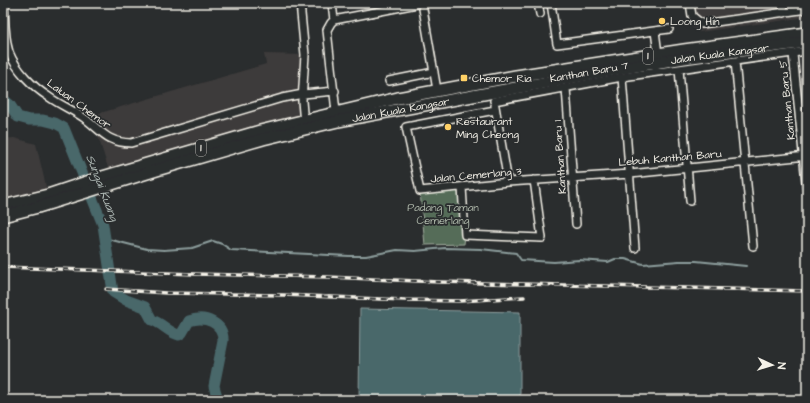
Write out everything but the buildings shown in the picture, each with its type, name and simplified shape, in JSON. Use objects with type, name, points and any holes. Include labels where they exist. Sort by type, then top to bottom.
[{"type":"highway","name":"Jalan Kuala Kangsar","points":[[304,124],[336,112],[437,90],[658,54],[807,34]]},
{"type":"highway","name":"Jalan Kuala Kangsar","points":[[3,216],[23,212],[80,189],[260,131],[493,96],[640,65],[807,42]]},
{"type":"highway","points":[[493,96],[495,85],[513,81],[516,76]]},
{"type":"highway","points":[[466,85],[472,88],[487,87],[493,96]]},
{"type":"highway","name":"Jalan Kuala Kangsar","points":[[3,206],[80,189]]},
{"type":"street","name":"Laluan Chemor","points":[[4,3],[5,32],[10,52],[18,68],[28,80],[48,97],[82,117],[100,130],[108,139],[123,143],[131,143],[282,98],[303,94]]},
{"type":"street","points":[[300,3],[304,55],[304,124]]},
{"type":"street","points":[[332,3],[334,20]]},
{"type":"street","points":[[336,112],[335,91],[327,30],[330,23],[334,20],[401,5],[422,3],[437,90]]},
{"type":"street","points":[[538,3],[540,14]]},
{"type":"street","points":[[550,3],[557,44],[669,29]]},
{"type":"street","points":[[690,3],[692,16],[702,24],[807,9]]},
{"type":"street","points":[[783,3],[784,13]]},
{"type":"street","points":[[655,31],[658,54]]},
{"type":"street","name":"Kanthan Baru 7","points":[[493,96],[566,88],[622,77],[807,52]]},
{"type":"street","name":"Kanthan Baru 5","points":[[793,54],[805,157],[807,192]]},
{"type":"street","points":[[735,61],[753,246]]},
{"type":"street","points":[[679,69],[690,201]]},
{"type":"street","points":[[389,81],[434,72]]},
{"type":"street","points":[[622,77],[635,248]]},
{"type":"street","name":"Kanthan Baru 1","points":[[566,88],[576,224]]},
{"type":"street","points":[[303,94],[335,91]]},
{"type":"street","points":[[493,96],[508,182]]},
{"type":"street","name":"Jalan Cemerlang 3","points":[[495,110],[406,127],[420,191],[534,180]]},
{"type":"street","name":"Lebuh Kanthan Baru","points":[[534,180],[630,174],[805,157]]},
{"type":"street","points":[[462,187],[465,235],[542,238],[534,180]]},
{"type":"shaded area","points":[[685,3],[807,3],[807,17],[699,32],[689,25]]},
{"type":"shaded area","points":[[264,54],[304,55],[303,120],[110,174],[96,130],[80,119],[266,64]]},
{"type":"shaded area","points":[[14,138],[36,144],[48,195],[3,206],[3,139]]},
{"type":"green space","name":"Padang Taman Cemerlang","points":[[462,187],[465,235],[464,244],[425,245],[420,191]]},
{"type":"water","points":[[360,309],[520,312],[520,395],[522,400],[359,400]]},
{"type":"waterway","name":"Sungai Kuang","points":[[3,99],[10,105],[18,117],[29,120],[43,120],[55,123],[64,128],[103,225],[113,292],[126,300],[145,307],[152,320],[175,334],[179,335],[182,333],[189,321],[195,319],[207,320],[217,325],[220,329],[223,341],[214,386],[218,400]]},
{"type":"waterway","points":[[104,238],[147,249],[164,250],[192,248],[213,241],[222,244],[231,250],[349,256],[366,256],[397,250],[415,251],[445,248],[481,249],[516,253],[521,260],[554,262],[579,260],[608,262],[615,259],[625,259],[643,264],[696,261],[746,266]]},
{"type":"railway","points":[[3,267],[439,282],[807,291]]},
{"type":"railway","points":[[106,289],[166,293],[283,295],[405,300],[460,301],[524,297]]},
{"type":"place","name":"Loong Hin","points":[[662,21]]},
{"type":"place","name":"Chemor Ria","points":[[464,78]]},
{"type":"place","name":"Restaurant Ming Cheong","points":[[448,127]]}]
